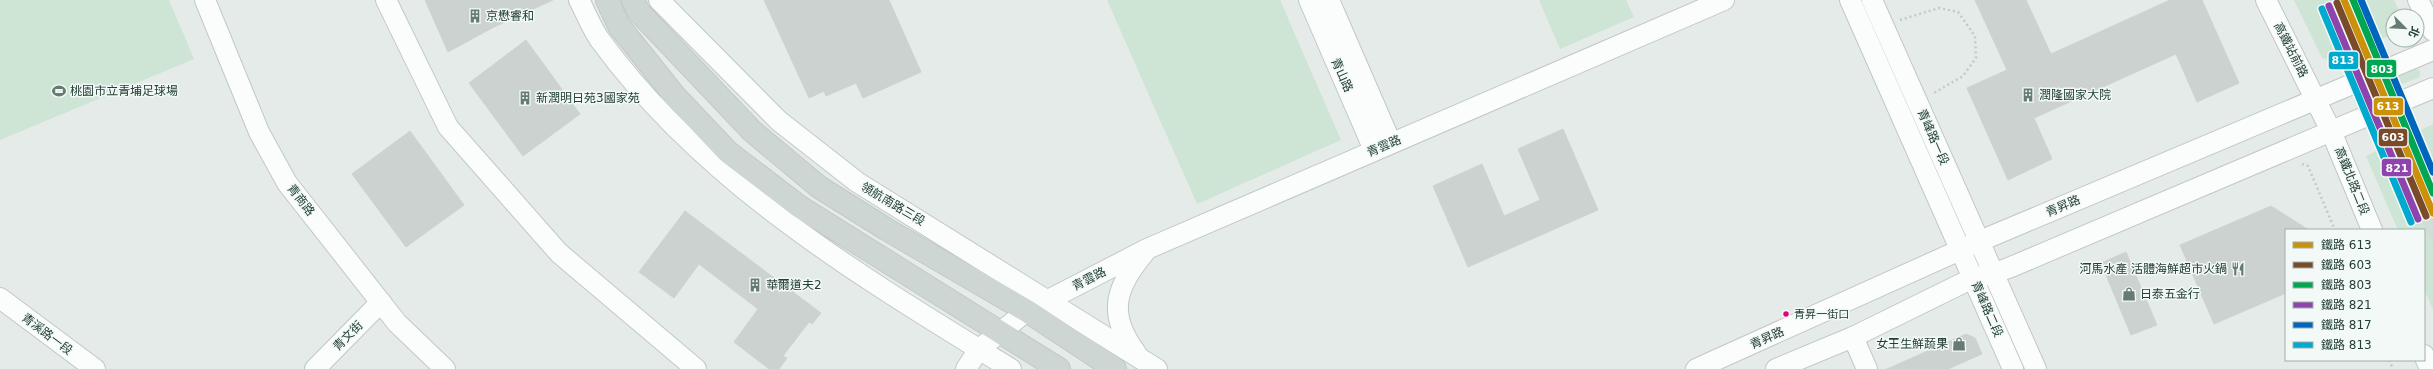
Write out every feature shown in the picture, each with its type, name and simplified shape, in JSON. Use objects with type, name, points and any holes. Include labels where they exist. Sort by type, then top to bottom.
[{"type":"main road","points":[[607,0],[619,26],[675,96],[728,152],[800,207],[1059,369]]},
{"type":"main road","name":"領航南路三段","points":[[633,0],[640,12],[752,131],[819,187],[886,229],[1027,311],[1115,369]]},
{"type":"street","name":"青商路","points":[[205,0],[259,132],[287,183],[397,323],[445,369]]},
{"type":"street","points":[[386,0],[448,127],[559,253],[696,369]]},
{"type":"street","points":[[579,0],[599,39],[656,107],[715,166],[788,224],[864,278],[1011,369]]},
{"type":"street","name":"領航南路三段","points":[[660,0],[779,120],[857,182],[1048,299],[1157,369]]},
{"type":"street","name":"青山路","points":[[1309,0],[1383,146]]},
{"type":"street","name":"青山路","points":[[1329,0],[1383,146]]},
{"type":"street","name":"青雲路","points":[[1027,311],[1147,249],[1724,0]]},
{"type":"street","name":"青峰路一段","points":[[1850,0],[1961,250]]},
{"type":"street","name":"青峰路一段","points":[[1872,0],[1995,273]]},
{"type":"street","name":"高鐵站前路","points":[[2266,0],[2331,132]]},
{"type":"street","points":[[2418,0],[2433,31]]},
{"type":"street","name":"青昇路","points":[[1696,369],[1980,241],[2433,50]]},
{"type":"street","points":[[1776,369],[1853,336],[1973,278],[1995,273],[2433,88]]},
{"type":"street","name":"高鐵北路二段","points":[[2331,132],[2372,229]]},
{"type":"street","points":[[1139,357],[1124,336],[1117,316],[1118,291],[1129,271],[1147,249]]},
{"type":"street","name":"青峰路二段","points":[[1961,250],[2012,369]]},
{"type":"street","name":"青峰路二段","points":[[1995,273],[2036,369]]},
{"type":"street","name":"青溪路一段","points":[[0,298],[95,369]]},
{"type":"street","name":"青文街","points":[[315,369],[381,302]]},
{"type":"street","points":[[966,369],[979,349],[1002,333],[1027,311]]},
{"type":"street","points":[[1853,336],[1867,369]]},
{"type":"street","points":[[2425,357],[2430,369]]},
{"type":"path","points":[[1898,21],[1939,8],[1958,12],[1975,36],[1976,58],[1963,76],[1930,95]]},
{"type":"path","points":[[2301,164],[2308,166],[2335,229]]},
{"type":"shaded area","points":[[2416,144],[2428,150],[2433,161],[2433,247],[2396,163],[2401,150]]},
{"type":"green space","name":"桃園市立青埔足球場","points":[[0,0],[169,0],[194,59],[0,140]]},
{"type":"green space","points":[[1107,0],[1280,0],[1341,140],[1197,204]]},
{"type":"green space","points":[[1539,0],[1626,0],[1634,17],[1560,49]]},
{"type":"green space","points":[[2294,0],[2394,0],[2398,8],[2385,8],[2385,37],[2332,60],[2322,58]]},
{"type":"green space","points":[[2416,69],[2420,70],[2420,77],[2360,101],[2356,99],[2357,94]]},
{"type":"green space","points":[[2433,124],[2433,161],[2428,150],[2416,144],[2401,150],[2397,163],[2433,247],[2433,309],[2425,291],[2425,229],[2398,229],[2366,156]]},
{"type":"building","name":"京懋睿和","points":[[425,0],[553,0],[492,28],[448,52]]},
{"type":"building","points":[[764,0],[889,0],[921,72],[863,98],[856,83],[826,96],[824,91],[809,98]]},
{"type":"building","name":"潤隆國家大院","points":[[1975,0],[2026,0],[2051,54],[2170,0],[2202,0],[2239,83],[2197,102],[2176,54],[2034,118],[2052,159],[2008,180],[1967,88],[2007,70]]},
{"type":"building","points":[[2336,0],[2361,0],[2369,18],[2348,28]]},
{"type":"building","name":"新潤明日苑3國家苑","points":[[526,40],[580,114],[523,156],[469,83]]},
{"type":"building","points":[[1563,129],[1598,210],[1468,267],[1433,186],[1482,164],[1504,216],[1540,200],[1518,149]]},
{"type":"building","points":[[410,131],[464,205],[406,247],[352,174]]},
{"type":"building","name":"河馬水產 活體海鮮超市火鍋","points":[[2271,206],[2307,229],[2285,229],[2285,293],[2214,324],[2180,245]]},
{"type":"building","name":"華爾道夫2","points":[[685,211],[821,313],[812,324],[809,322],[783,356],[787,358],[779,369],[769,369],[734,342],[758,309],[699,264],[674,298],[639,272]]},
{"type":"building","name":"日泰五金行","points":[[2126,252],[2157,325],[2131,335],[2101,263]]},
{"type":"building","points":[[1966,334],[1975,338],[1982,354],[1948,369],[1887,369]]},
{"type":"rail line","name":"613","points":[[2344,0],[2433,213]]},
{"type":"rail line","name":"803","points":[[2353,0],[2433,193]]},
{"type":"rail line","name":"817","points":[[2361,0],[2433,172]]},
{"type":"rail line","name":"603","points":[[2337,3],[2426,216]]},
{"type":"rail line","name":"821","points":[[2329,6],[2418,219]]},
{"type":"rail line","name":"813","points":[[2322,9],[2411,222]]},
{"type":"place","name":"京懋睿和","points":[[475,16]]},
{"type":"place","name":"桃園市立青埔足球場","points":[[59,91]]},
{"type":"place","name":"潤隆國家大院","points":[[2028,95]]},
{"type":"place","name":"新潤明日苑3國家苑","points":[[525,98]]},
{"type":"place","name":"河馬水產 活體海鮮超市火鍋","points":[[2238,269]]},
{"type":"place","name":"華爾道夫2","points":[[755,285]]},
{"type":"place","name":"日泰五金行","points":[[2129,294]]},
{"type":"place","name":"青昇一街口","points":[[1786,314]]},
{"type":"place","name":"女王生鮮蔬果","points":[[1959,344]]}]
